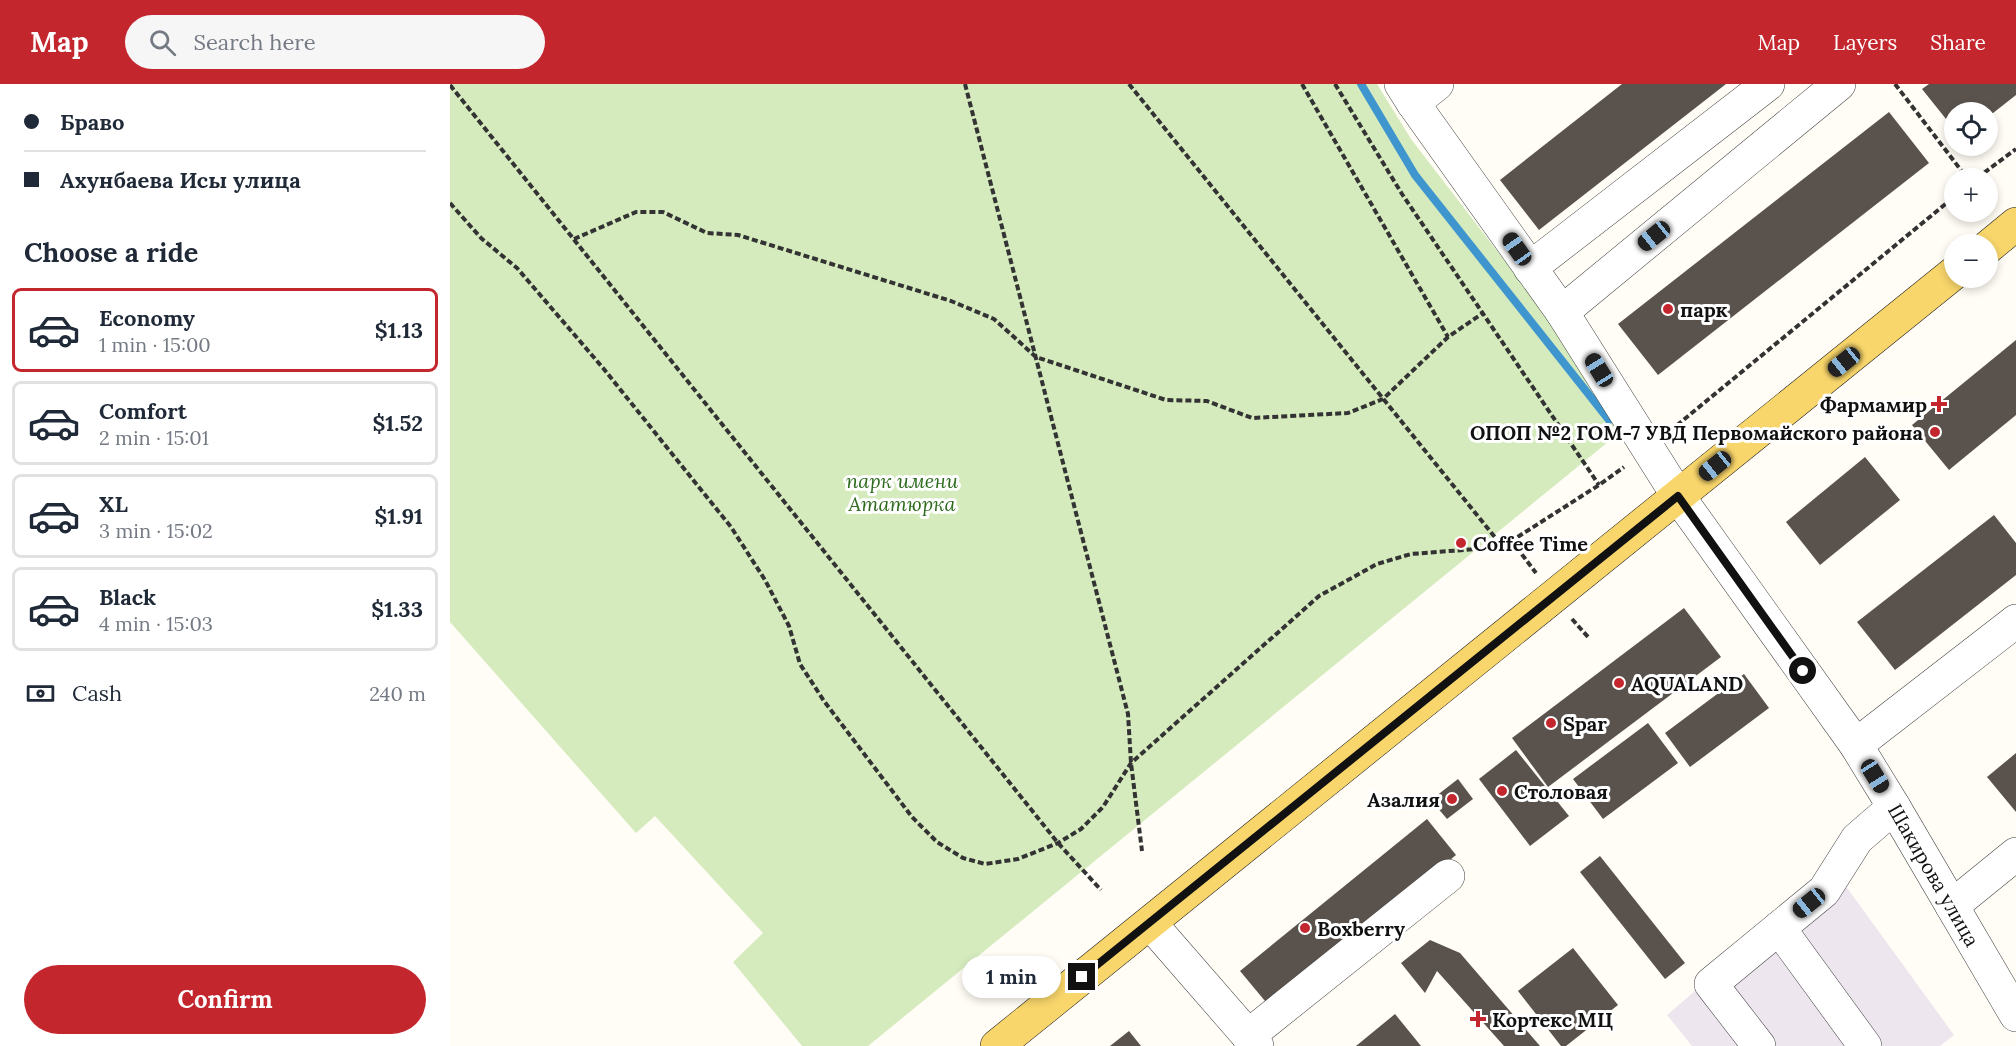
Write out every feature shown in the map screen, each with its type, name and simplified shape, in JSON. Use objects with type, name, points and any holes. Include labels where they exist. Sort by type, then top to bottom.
[{"type":"main road","points":[[1998,239],[2016,224]]},
{"type":"main road","points":[[997,1046],[1944,281]]},
{"type":"street","points":[[1530,268],[1768,84]]},
{"type":"street","points":[[1562,312],[1839,84]]},
{"type":"street","name":"Шакирова улица","points":[[1417,90],[1530,268],[1562,312],[1678,496],[1856,745],[2016,1016]]},
{"type":"street","points":[[1856,745],[2016,621]]},
{"type":"street","points":[[1759,1046],[1711,984],[1824,891],[1857,839],[1894,807]]},
{"type":"street","points":[[1952,906],[2016,854]]},
{"type":"street","points":[[1150,922],[1252,1041],[1448,876]]},
{"type":"street","points":[[1779,928],[1865,1046]]},
{"type":"path","points":[[965,84],[1128,714],[1131,763],[1142,851]]},
{"type":"path","points":[[1129,84],[1502,547]]},
{"type":"path","points":[[1302,84],[1448,337]]},
{"type":"path","points":[[1335,84],[1402,194],[1599,485]]},
{"type":"path","points":[[1895,84],[1959,168]]},
{"type":"path","points":[[450,85],[1058,843],[1101,890]]},
{"type":"path","points":[[1990,168],[2016,149]]},
{"type":"path","points":[[450,203],[481,238],[517,268],[603,368],[731,527],[765,580],[789,626],[800,663],[824,701],[912,817],[937,842],[963,858],[985,864],[1018,859],[1058,843],[1081,829],[1103,807],[1131,763],[1319,596],[1377,564],[1411,554],[1502,547],[1599,485],[1648,449],[1944,205]]},
{"type":"path","points":[[574,239],[636,212],[663,212],[707,233],[738,235],[951,302],[994,319],[1036,357],[1166,400],[1207,402],[1252,418],[1348,413],[1383,399],[1448,337],[1483,313]]},
{"type":"shaded area","points":[[1845,885],[1954,1035],[1940,1046],[1869,1046],[1788,936]]},
{"type":"shaded area","points":[[1782,939],[1857,1046],[1767,1046],[1724,989]]},
{"type":"shaded area","points":[[1695,991],[1740,1046],[1692,1046],[1667,1015]]},
{"type":"green space","name":"парк имени Ататюрка","points":[[450,84],[1377,84],[1411,139],[1630,424],[868,1046],[802,1046],[733,962],[763,933],[655,816],[636,833],[450,622]]},
{"type":"building","points":[[1622,84],[1726,84],[1539,230],[1500,180]]},
{"type":"building","points":[[1929,84],[2016,84],[2016,95],[1998,109],[1998,102],[1944,102],[1944,116],[1922,89]]},
{"type":"building","points":[[1889,112],[1929,163],[1658,375],[1618,324]]},
{"type":"building","points":[[2016,340],[2016,415],[1949,470],[1912,425]]},
{"type":"building","points":[[1865,457],[1900,500],[1820,565],[1786,522]]},
{"type":"building","points":[[1994,515],[2016,543],[2016,575],[1895,670],[1857,622]]},
{"type":"building","points":[[1684,608],[1721,657],[1548,787],[1512,738]]},
{"type":"building","points":[[1744,674],[1769,708],[1690,767],[1665,733]]},
{"type":"building","points":[[1648,723],[1678,763],[1603,819],[1573,779]]},
{"type":"building","points":[[1516,750],[1569,816],[1530,846],[1479,779]]},
{"type":"building","points":[[2016,753],[2016,812],[1987,777]]},
{"type":"building","name":"Азалия","points":[[1458,779],[1473,799],[1447,819],[1431,800]]},
{"type":"building","points":[[1427,819],[1456,855],[1270,1007],[1240,971]]},
{"type":"building","points":[[1600,856],[1685,963],[1665,979],[1580,872]]},
{"type":"building","points":[[1430,940],[1460,953],[1540,1046],[1504,1046],[1437,971],[1425,993],[1401,963]]},
{"type":"building","points":[[1573,948],[1618,1005],[1566,1046],[1561,1046],[1518,991]]},
{"type":"building","points":[[1395,1014],[1421,1046],[1356,1046]]},
{"type":"building","points":[[1129,1031],[1141,1046],[1110,1046]]},
{"type":"waterway","points":[[1361,84],[1415,175],[1609,420]]},
{"type":"place","name":"парк","points":[[1668,309]]},
{"type":"place","name":"Фармамир","points":[[1939,404]]},
{"type":"place","name":"ОПОП №2 ГОМ-7 УВД Первомайского района","points":[[1935,432]]},
{"type":"place","name":"Coffee Time","points":[[1461,543]]},
{"type":"place","name":"AQUALAND","points":[[1619,683]]},
{"type":"place","name":"Spar","points":[[1551,723]]},
{"type":"place","name":"Столовая","points":[[1502,791]]},
{"type":"place","name":"Азалия","points":[[1452,799]]},
{"type":"place","name":"Boxberry","points":[[1305,928]]},
{"type":"place","name":"Кортекс МЦ","points":[[1478,1019]]},
{"type":"route","points":[[1082,977],[1678,496],[1803,671]]}]
